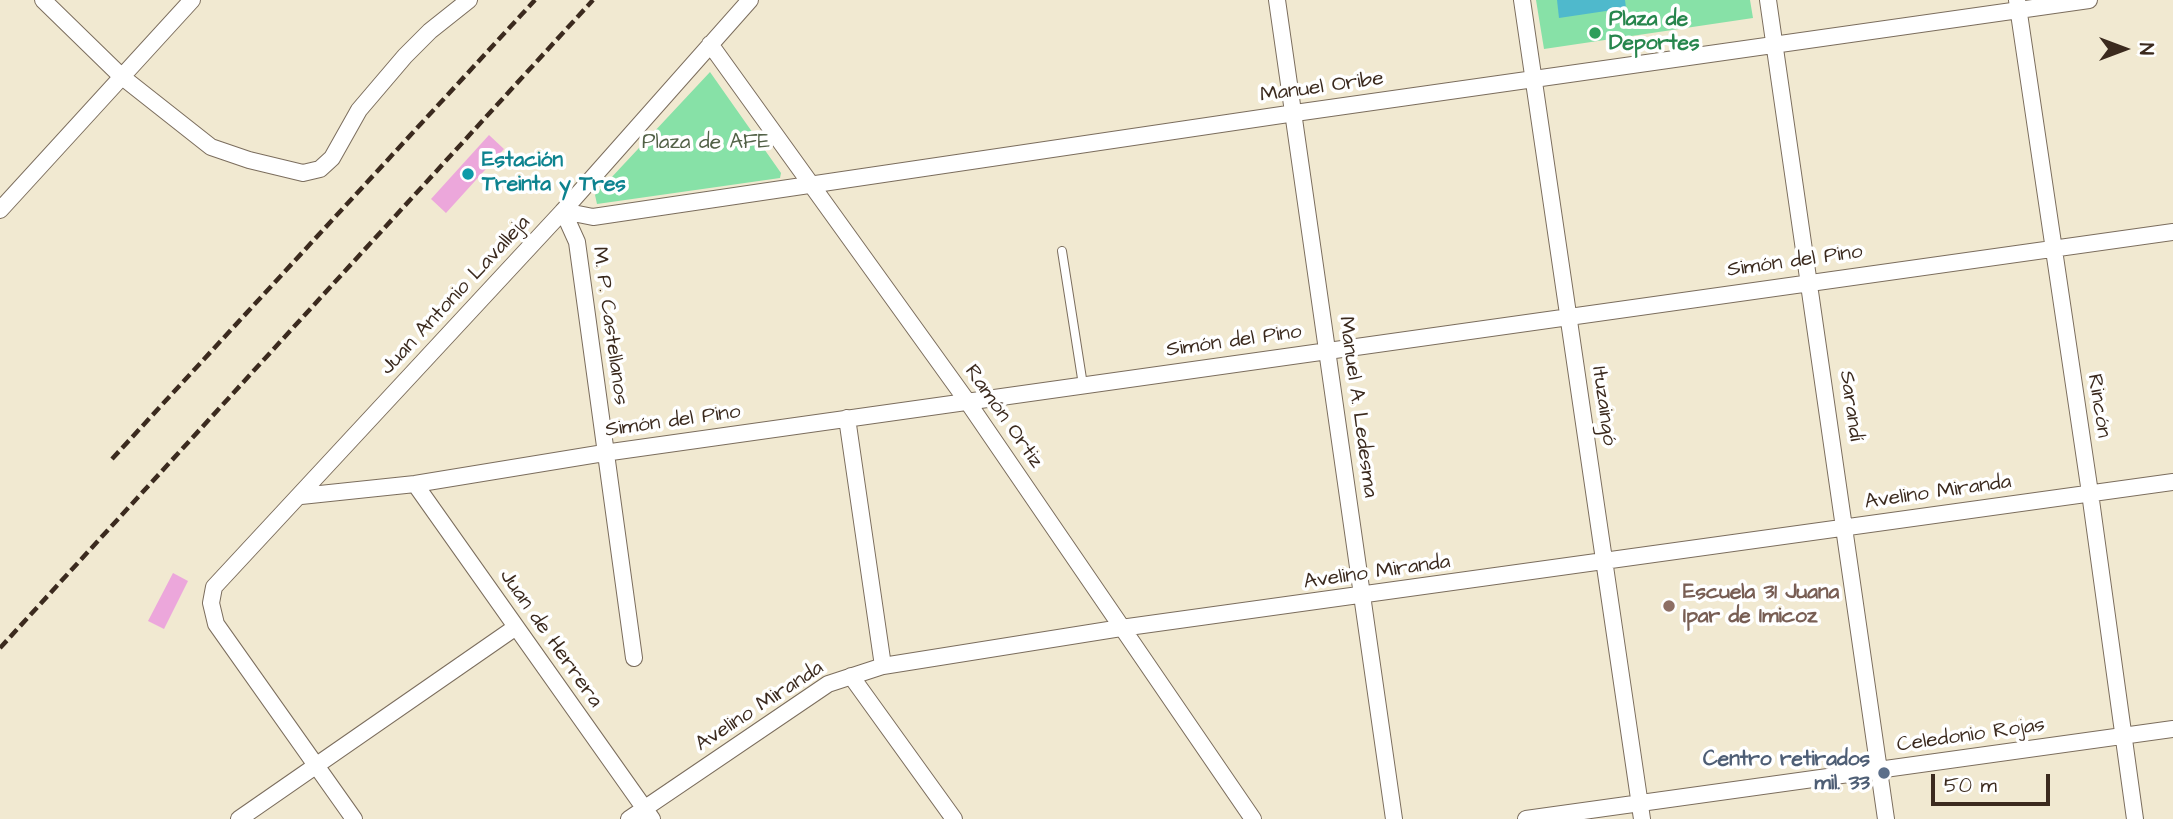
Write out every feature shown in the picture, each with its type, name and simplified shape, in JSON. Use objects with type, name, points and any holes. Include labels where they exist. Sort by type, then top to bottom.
[{"type":"street","points":[[43,0],[121,76],[211,147],[249,160],[303,173],[320,169],[332,158],[359,110],[405,56],[430,31],[469,0]]},
{"type":"street","points":[[0,210],[192,0]]},
{"type":"street","name":"Juan Antonio Lavalleja","points":[[316,765],[216,624],[211,603],[214,587],[563,211],[750,0]]},
{"type":"street","name":"Manuel A. Ledesma","points":[[1277,0],[1394,819]]},
{"type":"street","name":"Ituzaingó","points":[[1522,0],[1641,811]]},
{"type":"street","name":"Sarandí","points":[[1768,0],[1847,527],[1886,819]]},
{"type":"street","name":"Manuel Oribe","points":[[563,211],[593,217],[810,183],[1774,46],[2018,5],[2089,0]]},
{"type":"street","name":"Rincón","points":[[2018,5],[2135,819]]},
{"type":"street","name":"Ramón Ortiz","points":[[710,44],[967,401],[1252,819]]},
{"type":"street","name":"M. P. Castellanos","points":[[563,211],[577,242],[634,658]]},
{"type":"street","name":"Simón del Pino","points":[[301,496],[415,484],[604,453],[847,418],[2173,232]]},
{"type":"street","points":[[847,418],[883,666]]},
{"type":"street","name":"Avelino Miranda","points":[[629,819],[648,814],[798,703],[828,684],[883,666],[1121,628],[1605,563],[2173,482]]},
{"type":"street","name":"Juan de Herrera","points":[[415,484],[648,814]]},
{"type":"street","points":[[239,819],[516,627]]},
{"type":"street","points":[[851,676],[954,819]]},
{"type":"street","name":"Celedonio Rojas","points":[[1526,819],[1641,811],[1879,770],[2173,729]]},
{"type":"street","points":[[316,765],[354,819]]},
{"type":"lane","points":[[1062,251],[1083,385]]},
{"type":"green space","name":"Plaza de Deportes","points":[[1536,0],[1750,0],[1753,18],[1544,49]]},
{"type":"green space","name":"Plaza de AFE","points":[[710,72],[781,173],[780,178],[597,204],[595,195]]},
{"type":"water","points":[[1557,0],[1625,0],[1626,8],[1559,18]]},
{"type":"building","name":"Estación Treinta y Tres","points":[[489,135],[504,149],[446,213],[431,199]]},
{"type":"building","points":[[173,573],[188,581],[164,629],[148,621]]},
{"type":"railway","points":[[112,459],[535,0]]},
{"type":"railway","points":[[0,648],[593,0]]},
{"type":"place","name":"Plaza de Deportes","points":[[1595,33]]},
{"type":"place","name":"Estación Treinta y Tres","points":[[468,174]]},
{"type":"place","name":"Escuela 31 Juana Ipar de Imicoz","points":[[1669,606]]},
{"type":"place","name":"Centro retirados mil. 33","points":[[1884,773]]}]
